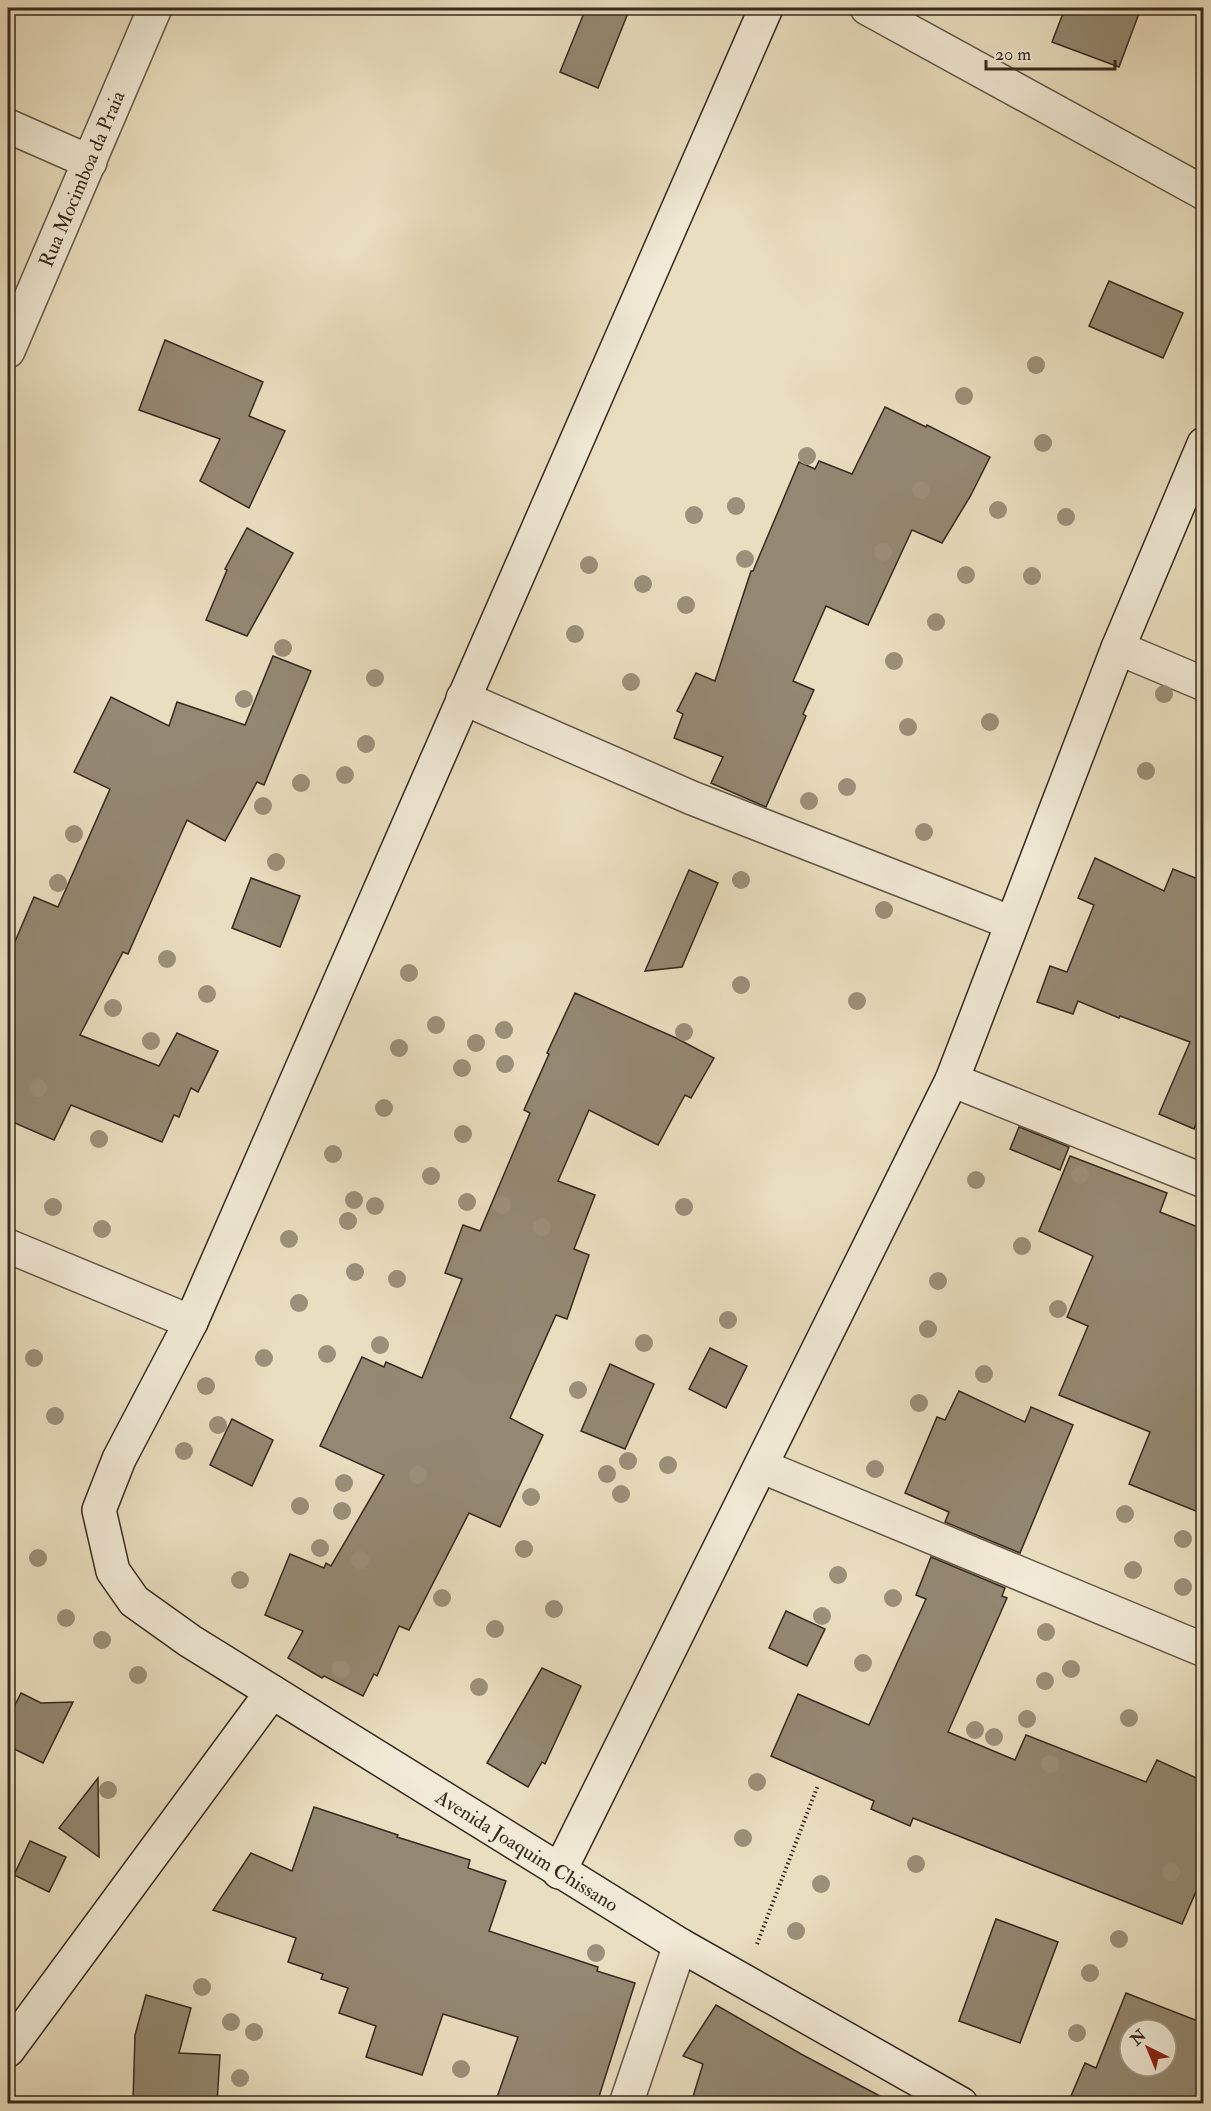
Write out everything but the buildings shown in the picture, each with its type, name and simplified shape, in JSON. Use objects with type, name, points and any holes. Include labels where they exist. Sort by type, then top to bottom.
[{"type":"street","name":"Rua Mocimboa da Praia","points":[[8,351],[155,8]]},
{"type":"street","points":[[8,1246],[191,1322],[766,8]]},
{"type":"street","points":[[867,8],[1203,193]]},
{"type":"street","points":[[8,126],[90,162]]},
{"type":"street","points":[[559,1872],[952,1080],[1119,648],[1203,444]]},
{"type":"street","points":[[1119,648],[1203,684]]},
{"type":"street","points":[[464,698],[692,798],[1012,923]]},
{"type":"street","points":[[952,1080],[1203,1181]]},
{"type":"street","name":"Avenida Joaquim Chissano","points":[[191,1322],[119,1459],[99,1510],[113,1571],[134,1601],[190,1641],[347,1737],[559,1872],[680,1945],[961,2103]]},
{"type":"street","points":[[761,1466],[1203,1650]]},
{"type":"street","points":[[8,2050],[272,1692]]},
{"type":"street","points":[[626,2103],[680,1945]]},
{"type":"path","points":[[743,1981],[818,1785]]}]
